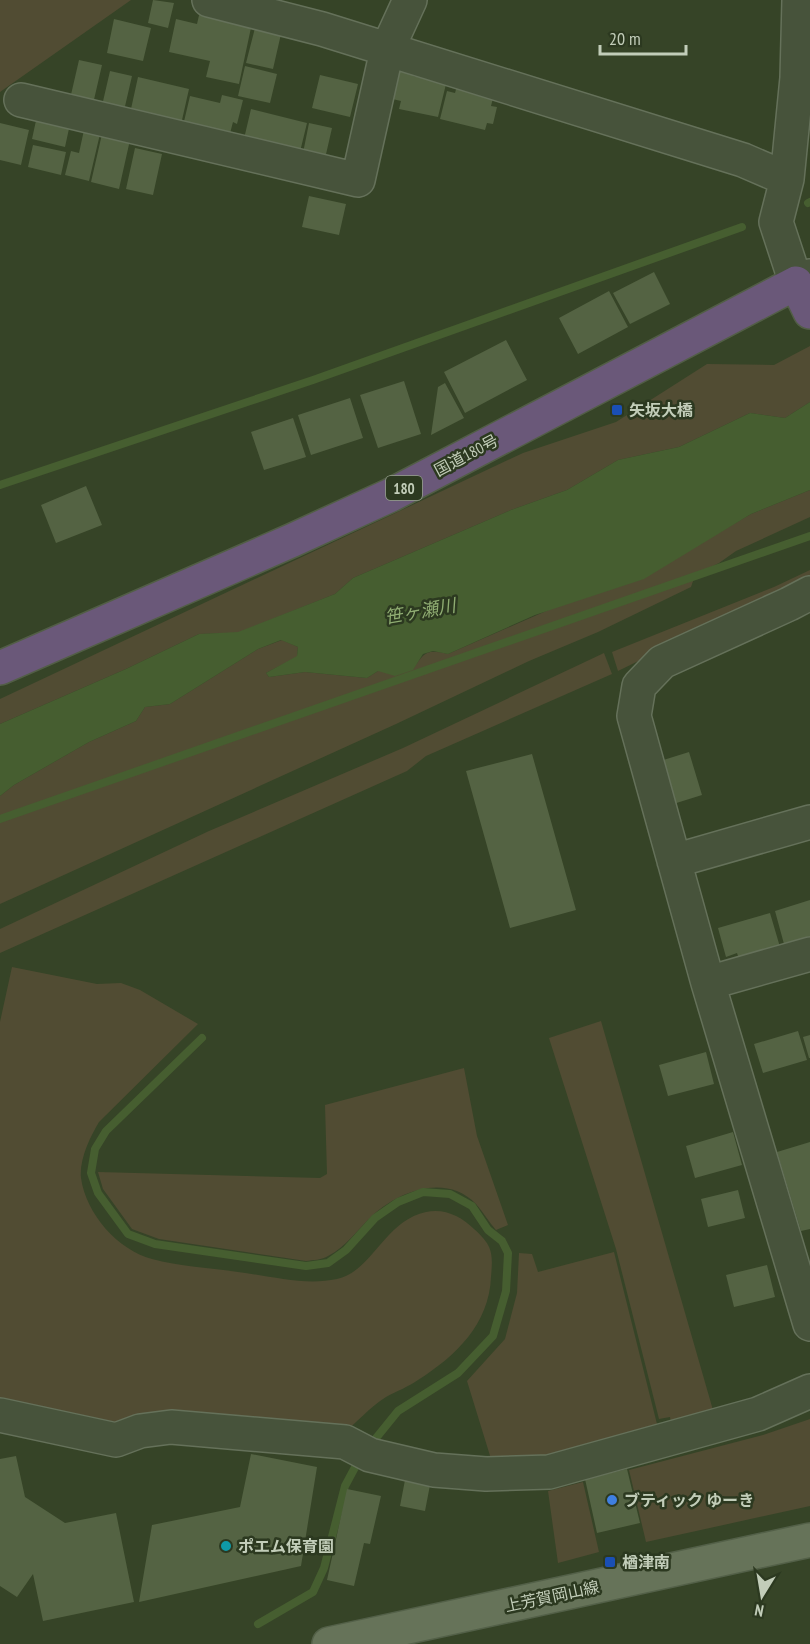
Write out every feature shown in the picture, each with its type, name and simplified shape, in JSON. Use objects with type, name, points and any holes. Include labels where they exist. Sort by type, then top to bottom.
[{"type":"highway","points":[[803,279],[810,312]]},
{"type":"highway","name":"国道180号","points":[[0,668],[391,495],[803,279]]},
{"type":"main road","name":"上芳賀岡山線","points":[[329,1644],[370,1640],[810,1540]]},
{"type":"street","points":[[209,0],[318,14],[387,50],[743,160],[787,179]]},
{"type":"street","points":[[21,100],[358,180],[387,50],[410,0]]},
{"type":"street","points":[[799,0],[797,78],[787,179],[776,222],[803,279]]},
{"type":"street","points":[[810,592],[789,604],[662,662],[639,686],[634,716],[674,861],[721,979],[810,1324]]},
{"type":"street","points":[[674,861],[810,822]]},
{"type":"street","points":[[721,979],[810,954]]},
{"type":"street","points":[[0,1415],[116,1440],[140,1431],[171,1427],[345,1442],[364,1452],[434,1470],[486,1474],[549,1472],[758,1414],[810,1391]]},
{"type":"shaded area","points":[[0,0],[131,0],[0,92]]},
{"type":"shaded area","points":[[810,346],[810,402],[785,418],[750,413],[679,447],[618,460],[567,490],[511,510],[353,578],[335,594],[238,633],[199,634],[126,669],[0,724],[0,699],[523,453],[616,422],[707,364],[774,365]]},
{"type":"shaded area","points":[[810,490],[810,517],[736,551],[695,575],[691,587],[598,632],[529,661],[0,904],[0,796],[14,785],[89,742],[136,721],[145,707],[170,704],[258,649],[282,640],[298,647],[297,657],[266,673],[269,677],[305,672],[367,678],[378,671],[413,669],[427,653],[448,654],[701,543],[751,514]]},
{"type":"shaded area","points":[[810,570],[810,577],[618,671],[612,652],[774,587]]},
{"type":"shaded area","points":[[604,653],[612,674],[426,756],[407,771],[0,953],[0,929],[209,831],[403,748]]},
{"type":"shaded area","points":[[12,967],[97,984],[121,983],[140,990],[198,1024],[99,1122],[86,1149],[81,1178],[89,1205],[106,1229],[127,1248],[152,1259],[184,1265],[288,1280],[325,1281],[349,1274],[360,1266],[399,1225],[412,1217],[426,1212],[446,1212],[464,1220],[474,1229],[485,1240],[492,1256],[489,1294],[484,1310],[468,1337],[432,1371],[380,1401],[341,1436],[137,1429],[0,1409],[0,1022]]},
{"type":"shaded area","points":[[601,1021],[715,1417],[672,1429],[670,1417],[659,1419],[616,1249],[549,1038]]},
{"type":"shaded area","points":[[464,1068],[477,1136],[508,1225],[496,1230],[476,1204],[464,1195],[451,1189],[423,1189],[395,1199],[383,1207],[334,1252],[323,1258],[306,1261],[159,1239],[132,1229],[103,1189],[98,1172],[320,1178],[327,1174],[325,1105]]},
{"type":"shaded area","points":[[614,1252],[659,1432],[546,1462],[491,1459],[467,1381],[505,1339],[517,1293],[519,1253],[532,1254],[538,1272]]},
{"type":"shaded area","points":[[810,1419],[810,1506],[646,1542],[629,1470],[763,1435]]},
{"type":"shaded area","points":[[583,1482],[599,1552],[558,1563],[548,1491]]},
{"type":"water","name":"笹ヶ瀬川","points":[[810,402],[810,490],[751,514],[644,579],[535,615],[448,654],[433,651],[423,654],[413,670],[395,676],[378,671],[367,678],[305,672],[269,677],[266,673],[297,656],[298,647],[281,640],[258,649],[170,704],[145,707],[136,721],[89,742],[14,785],[0,796],[0,724],[126,669],[199,634],[238,632],[335,594],[353,578],[511,510],[567,490],[618,460],[679,447],[750,413],[785,418]]},
{"type":"building","points":[[153,0],[174,3],[168,28],[148,23]]},
{"type":"building","points":[[200,11],[252,23],[239,84],[206,77],[210,61],[169,52],[176,19],[197,24]]},
{"type":"building","points":[[114,19],[151,28],[143,61],[107,53]]},
{"type":"building","points":[[255,28],[281,34],[273,69],[246,63]]},
{"type":"building","points":[[79,60],[102,65],[93,104],[70,99]]},
{"type":"building","points":[[392,63],[415,68],[413,76],[446,84],[438,117],[399,109],[401,101],[384,97]]},
{"type":"building","points":[[245,66],[277,74],[270,103],[238,96]]},
{"type":"building","points":[[110,71],[132,76],[123,115],[101,110]]},
{"type":"building","points":[[320,75],[358,84],[350,117],[312,108]]},
{"type":"building","points":[[138,77],[189,89],[180,129],[129,118]]},
{"type":"building","points":[[458,82],[495,90],[491,106],[497,107],[493,124],[487,123],[485,130],[440,119],[447,91],[455,93]]},
{"type":"building","points":[[222,95],[243,100],[237,124],[233,122],[228,141],[182,130],[190,96],[220,103]]},
{"type":"building","points":[[251,109],[307,123],[299,156],[243,143]]},
{"type":"building","points":[[37,116],[70,124],[65,147],[32,139]]},
{"type":"building","points":[[0,123],[29,130],[21,165],[0,160]]},
{"type":"building","points":[[309,123],[332,128],[324,163],[302,158]]},
{"type":"building","points":[[84,130],[100,134],[89,181],[65,175],[71,151],[79,153]]},
{"type":"building","points":[[102,134],[130,140],[119,189],[91,182]]},
{"type":"building","points":[[33,145],[66,152],[61,175],[28,167]]},
{"type":"building","points":[[135,148],[162,154],[153,195],[126,189]]},
{"type":"building","points":[[309,196],[346,204],[339,235],[302,227]]},
{"type":"building","points":[[654,272],[670,304],[630,324],[613,293]]},
{"type":"building","points":[[609,291],[628,327],[578,354],[559,318]]},
{"type":"building","points":[[506,340],[527,380],[465,413],[444,372]]},
{"type":"building","points":[[404,381],[421,434],[378,448],[360,395]]},
{"type":"building","points":[[445,383],[464,418],[431,435],[438,387]]},
{"type":"building","points":[[350,398],[363,438],[311,455],[298,415]]},
{"type":"building","points":[[293,418],[306,457],[264,470],[251,432]]},
{"type":"building","points":[[86,486],[102,525],[56,543],[41,505]]},
{"type":"building","points":[[689,752],[702,795],[670,805],[657,762]]},
{"type":"building","points":[[532,754],[576,910],[510,928],[466,771]]},
{"type":"building","points":[[810,900],[810,936],[784,944],[775,911]]},
{"type":"building","points":[[770,913],[780,947],[739,959],[737,953],[726,957],[718,928]]},
{"type":"building","points":[[798,1031],[807,1060],[763,1073],[754,1044]]},
{"type":"building","points":[[810,1035],[810,1058],[809,1058],[803,1037]]},
{"type":"building","points":[[706,1052],[714,1084],[668,1096],[659,1065]]},
{"type":"building","points":[[733,1132],[742,1165],[695,1178],[686,1146]]},
{"type":"building","points":[[810,1142],[810,1229],[801,1231],[777,1152]]},
{"type":"building","points":[[738,1190],[745,1218],[708,1227],[701,1199]]},
{"type":"building","points":[[767,1265],[775,1297],[734,1307],[726,1275]]},
{"type":"building","name":"ポエム保育園","points":[[251,1454],[317,1467],[301,1566],[139,1602],[152,1525],[240,1507]]},
{"type":"building","points":[[16,1456],[25,1497],[65,1523],[116,1513],[134,1602],[43,1621],[33,1574],[17,1597],[0,1586],[0,1459]]},
{"type":"building","points":[[627,1469],[640,1523],[597,1533],[585,1479]]},
{"type":"building","points":[[405,1480],[430,1485],[425,1511],[400,1506]]},
{"type":"building","points":[[347,1489],[381,1496],[370,1544],[364,1543],[354,1586],[327,1580]]},
{"type":"waterway","points":[[0,485],[313,380],[742,227]]},
{"type":"waterway","points":[[0,819],[810,536]]},
{"type":"waterway","points":[[202,1038],[106,1131],[95,1149],[91,1173],[98,1193],[128,1234],[155,1244],[306,1266],[328,1263],[346,1250],[375,1218],[398,1202],[423,1192],[450,1194],[472,1206],[488,1230],[502,1241],[508,1253],[506,1291],[493,1336],[458,1373],[398,1411],[368,1448]]},
{"type":"waterway","points":[[258,1624],[313,1592],[324,1568],[345,1486],[360,1458]]},
{"type":"place","name":"矢坂大橋","points":[[617,410]]},
{"type":"place","name":"ブティック ゆーき","points":[[612,1500]]},
{"type":"place","name":"ポエム保育園","points":[[226,1546]]},
{"type":"place","name":"楢津南","points":[[610,1562]]}]
